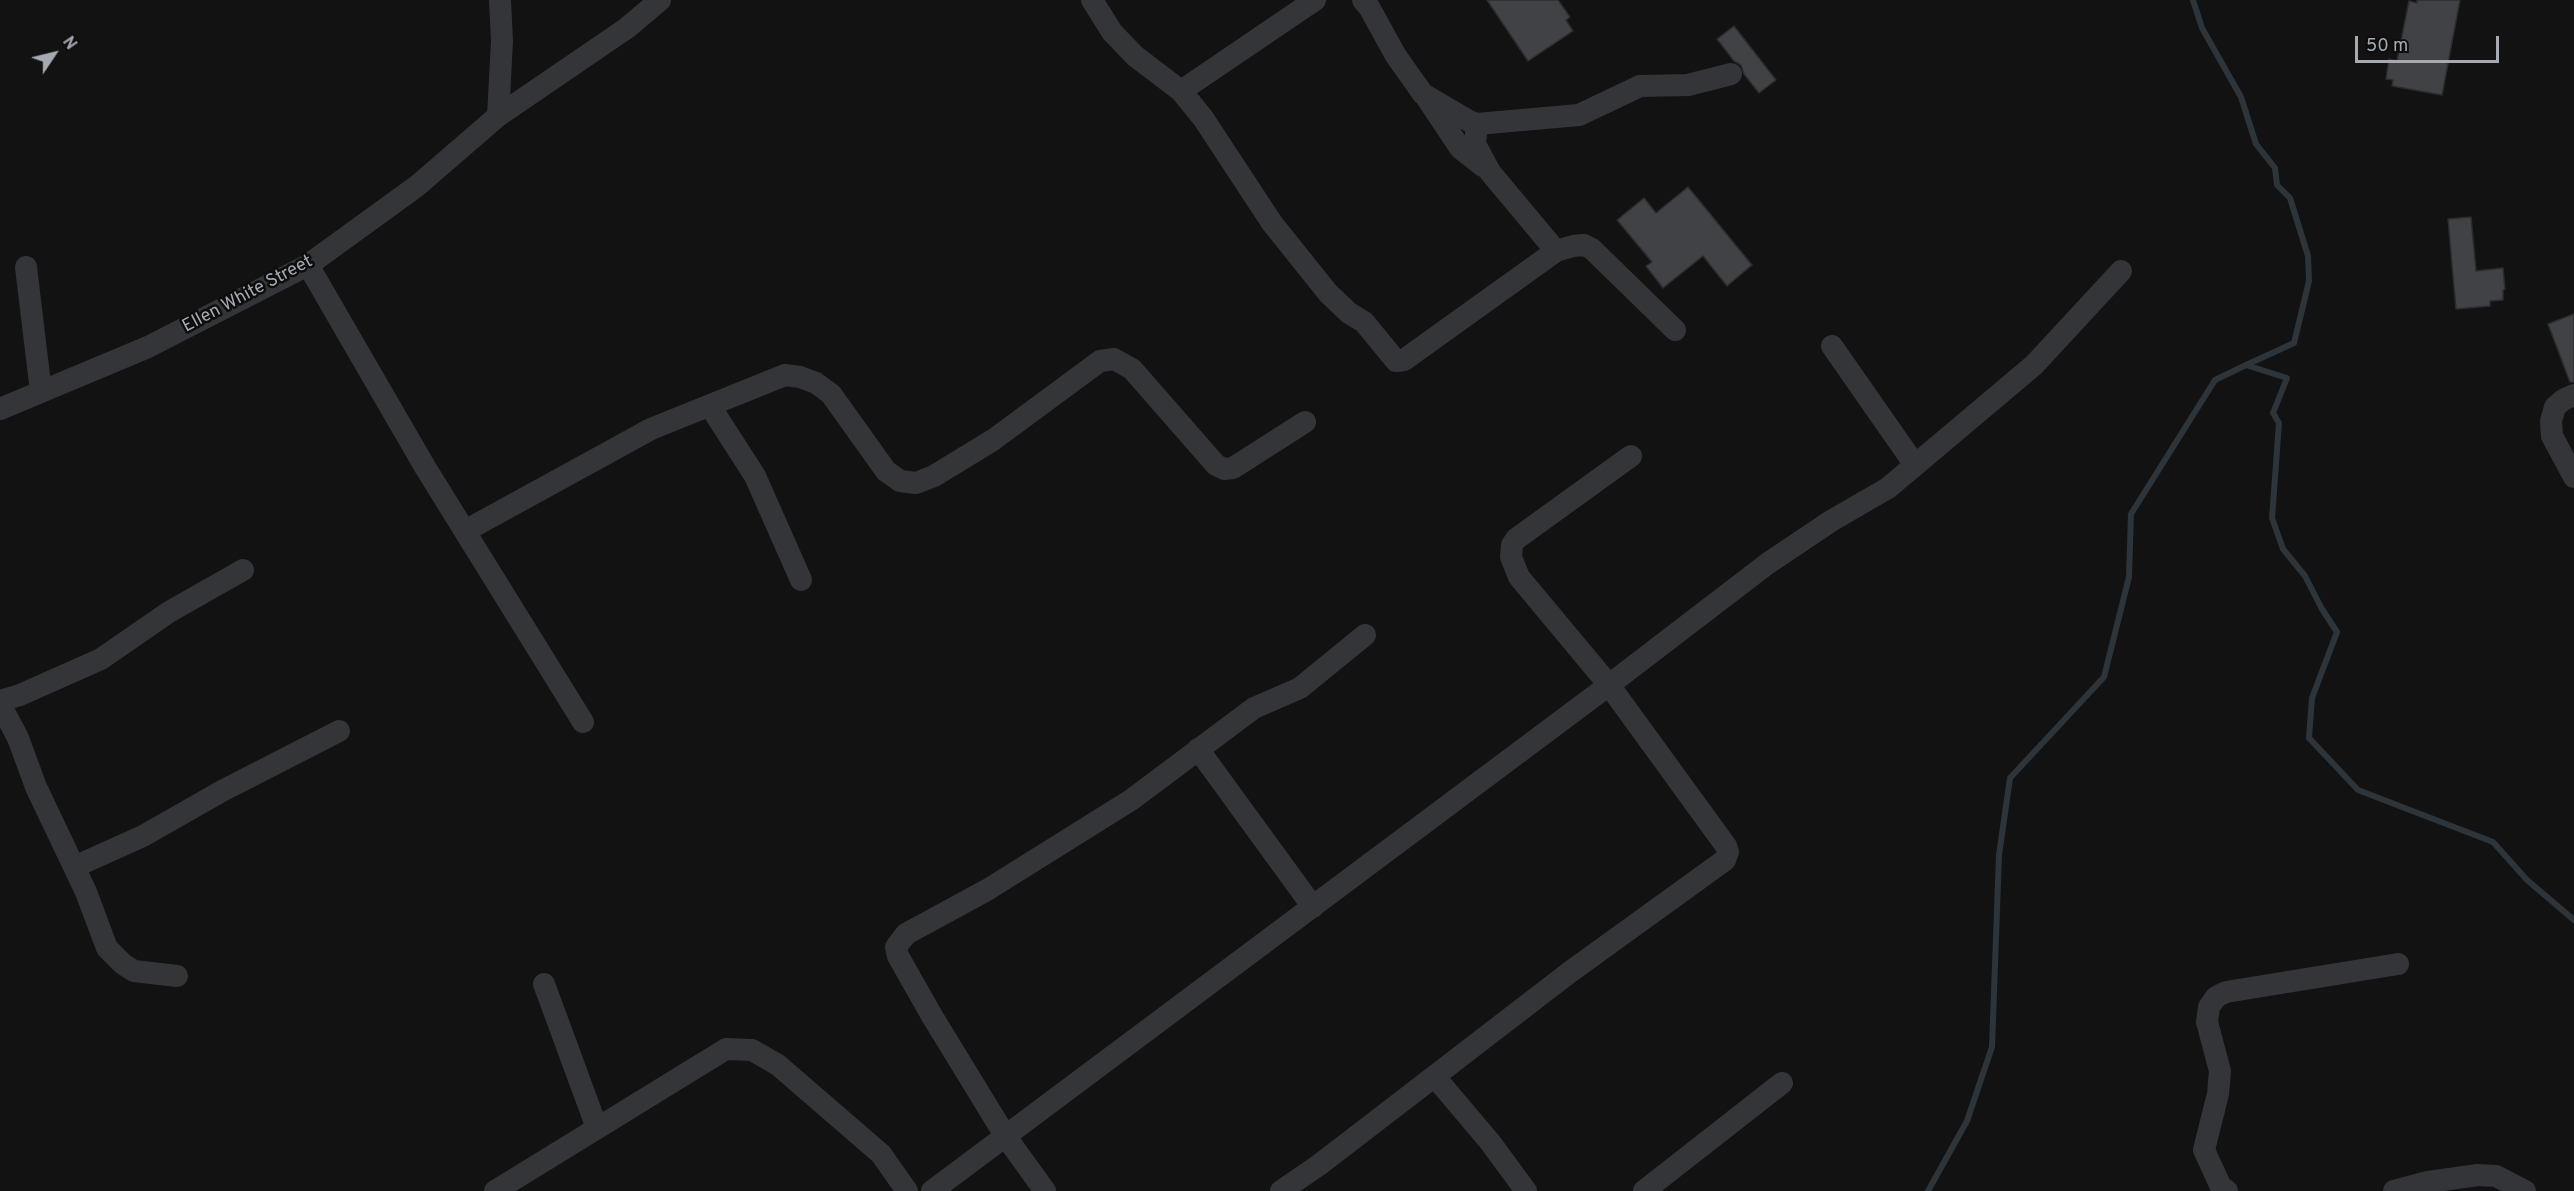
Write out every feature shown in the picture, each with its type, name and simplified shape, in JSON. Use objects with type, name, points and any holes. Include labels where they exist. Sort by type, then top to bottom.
[{"type":"street","points":[[498,116],[502,41],[500,0]]},
{"type":"street","name":"Ellen White Street","points":[[0,409],[148,347],[308,265],[417,186],[498,116],[627,28],[660,0]]},
{"type":"street","points":[[1092,0],[1112,32],[1135,56],[1181,91],[1203,118],[1272,223],[1328,293],[1349,313],[1364,322],[1396,362],[1404,360],[1556,251],[1573,246],[1584,245],[1592,249],[1675,330]]},
{"type":"street","points":[[1181,91],[1315,0]]},
{"type":"street","points":[[1363,0],[1395,56],[1460,148],[1490,172],[1556,251]]},
{"type":"street","points":[[1423,94],[1477,124],[1579,115],[1640,86],[1688,85],[1731,74]]},
{"type":"street","points":[[1477,124],[1475,144],[1490,172]]},
{"type":"street","points":[[308,265],[465,531],[583,722]]},
{"type":"street","points":[[26,267],[41,392]]},
{"type":"street","points":[[932,1191],[1609,685],[1767,564],[1831,521],[1888,488],[2034,365],[2121,271]]},
{"type":"street","points":[[1832,346],[1915,465]]},
{"type":"street","points":[[465,531],[651,429],[785,375],[800,377],[816,383],[831,394],[886,471],[900,481],[916,483],[934,476],[993,440],[1100,361],[1113,359],[1132,369],[1216,465],[1224,469],[1233,468],[1305,422]]},
{"type":"street","points":[[2574,395],[2555,407],[2551,421],[2552,436],[2574,477]]},
{"type":"street","points":[[710,406],[755,476],[801,580]]},
{"type":"street","points":[[1281,1191],[1435,1077],[1570,972],[1725,860],[1728,852],[1726,846],[1609,685],[1519,577],[1511,557],[1512,545],[1516,539],[1631,456]]},
{"type":"street","points":[[177,976],[134,971],[113,956],[107,948],[74,867],[36,787],[18,738],[0,702],[101,659],[169,612],[243,570]]},
{"type":"street","points":[[1045,1191],[1006,1137],[932,1016],[898,957],[896,946],[906,934],[987,890],[1131,800],[1254,708],[1300,688],[1365,636]]},
{"type":"street","points":[[74,867],[143,836],[222,791],[339,731]]},
{"type":"street","points":[[1198,749],[1313,907]]},
{"type":"street","points":[[2227,1191],[2221,1187],[2204,1150],[2215,1112],[2220,1071],[2207,1022],[2209,1007],[2216,997],[2226,992],[2398,964]]},
{"type":"street","points":[[544,984],[597,1128]]},
{"type":"street","points":[[495,1191],[726,1049],[752,1050],[778,1065],[881,1154],[907,1191]]},
{"type":"street","points":[[1435,1077],[1490,1142],[1526,1191]]},
{"type":"street","points":[[1644,1191],[1782,1083]]},
{"type":"street","points":[[2394,1191],[2428,1182],[2478,1175],[2496,1176],[2524,1191]]},
{"type":"building","points":[[1487,0],[1558,0],[1570,17],[1566,20],[1573,31],[1528,61]]},
{"type":"building","points":[[2417,0],[2460,0],[2442,95],[2392,86],[2393,80],[2386,79],[2389,59],[2397,61],[2409,1],[2417,3]]},
{"type":"building","points":[[1734,26],[1776,80],[1759,93],[1744,74],[1741,65],[1734,61],[1717,39]]},
{"type":"building","points":[[1688,187],[1752,265],[1727,286],[1703,256],[1663,288],[1646,266],[1652,262],[1617,220],[1644,198],[1656,213]]},
{"type":"building","points":[[2471,217],[2476,271],[2503,268],[2505,289],[2503,300],[2490,301],[2490,306],[2456,309],[2448,219]]},
{"type":"building","points":[[2574,314],[2574,382],[2570,382],[2548,324]]},
{"type":"waterway","points":[[2193,0],[2202,28],[2241,97],[2256,144],[2275,168],[2277,185],[2290,198],[2308,256],[2309,281],[2294,343],[2246,365],[2215,380],[2246,365],[2287,378],[2273,413],[2279,423],[2272,518],[2283,549],[2305,576],[2337,632],[2312,698],[2309,738],[2358,790],[2493,842],[2527,880],[2574,920]]},
{"type":"waterway","points":[[1928,1191],[1967,1121],[1992,1047],[1999,855],[2010,778],[2104,677],[2129,577],[2131,514],[2215,380]]}]
